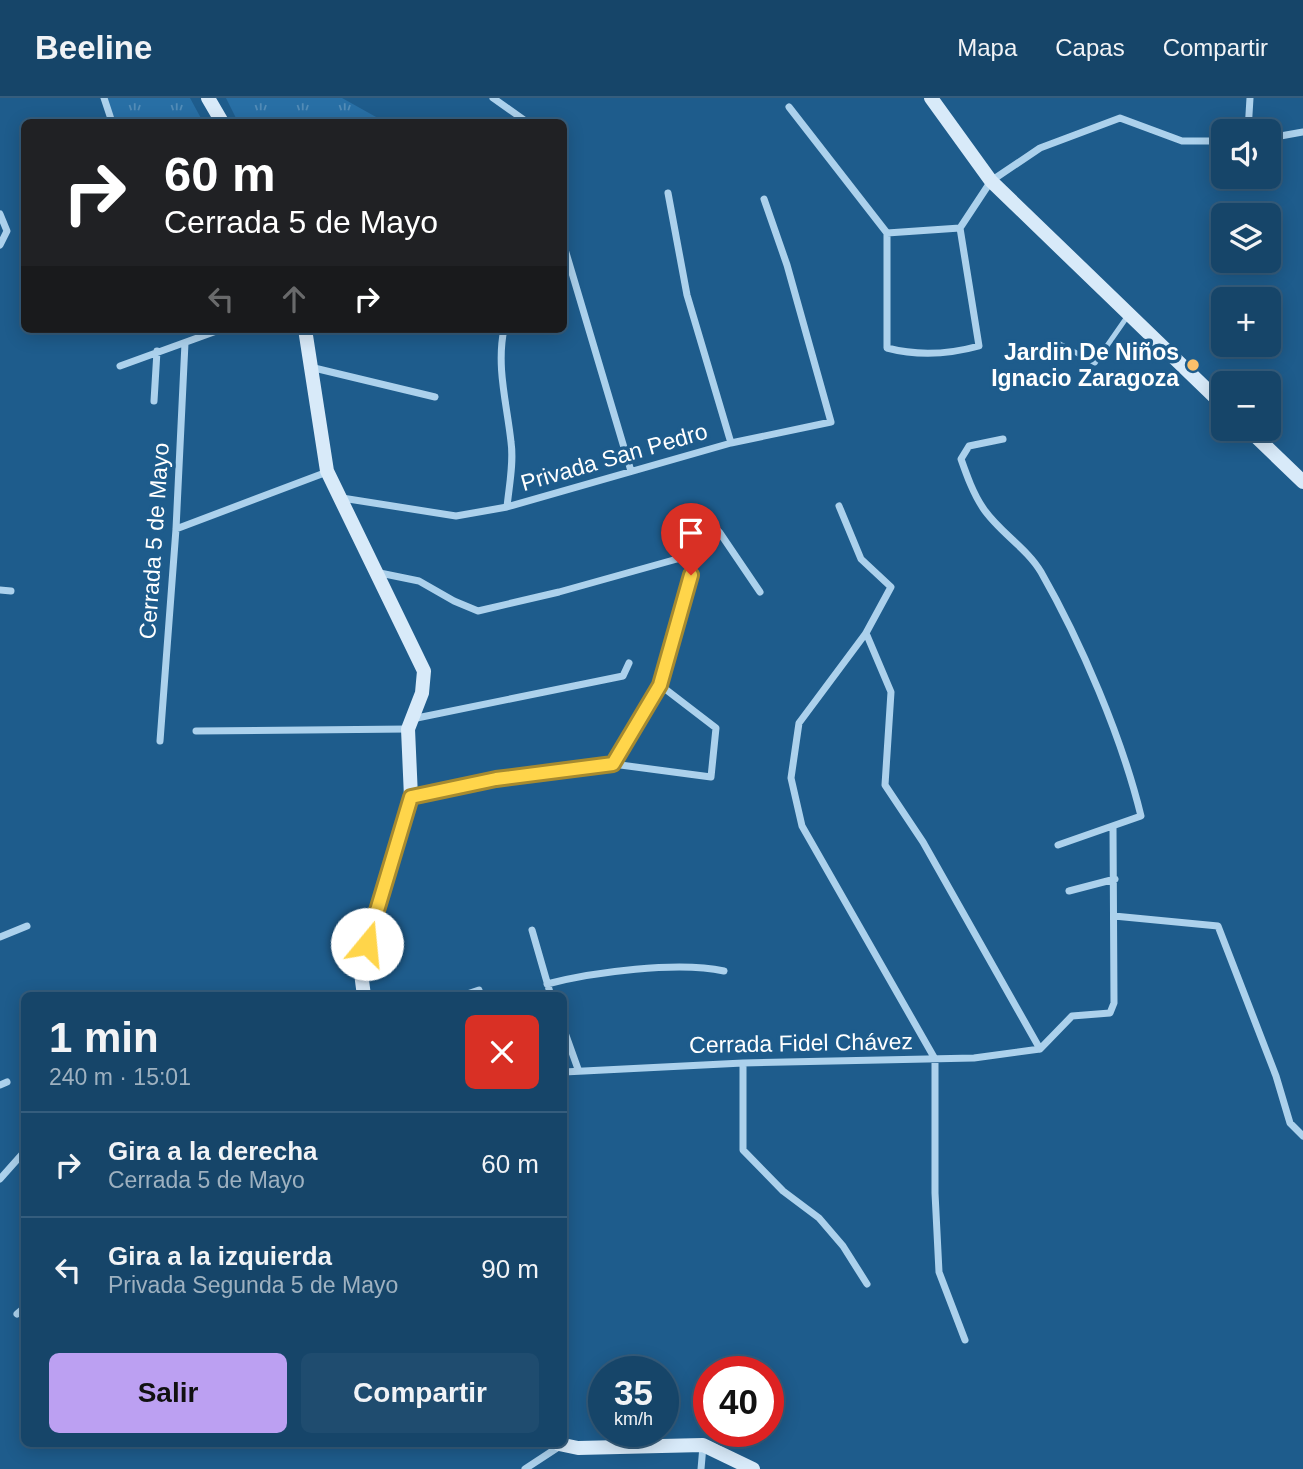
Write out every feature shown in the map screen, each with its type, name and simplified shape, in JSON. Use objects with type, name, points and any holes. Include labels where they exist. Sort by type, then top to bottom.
[{"type":"street","points":[[104,98],[111,119]]},
{"type":"street","points":[[208,98],[220,119]]},
{"type":"street","points":[[493,98],[523,119]]},
{"type":"street","points":[[931,98],[991,181],[1211,393]]},
{"type":"street","points":[[1249,119],[1250,98]]},
{"type":"street","points":[[789,107],[887,233],[887,348],[907,353],[961,351],[979,346],[960,228],[991,181],[1040,148],[1120,118],[1182,141],[1211,141]]},
{"type":"street","points":[[1281,136],[1303,132]]},
{"type":"street","points":[[668,193],[687,295],[731,443]]},
{"type":"street","name":"Privada San Pedro","points":[[342,498],[456,516],[507,507],[731,443],[831,422],[787,265],[764,199]]},
{"type":"street","points":[[0,214],[7,231],[0,244]]},
{"type":"street","points":[[887,233],[960,228]]},
{"type":"street","points":[[567,256],[631,471]]},
{"type":"street","points":[[120,366],[211,333]]},
{"type":"street","points":[[306,333],[327,471],[424,671],[422,693],[410,724],[411,797],[360,965],[363,992]]},
{"type":"street","points":[[503,333],[502,386],[512,445],[507,507]]},
{"type":"street","name":"Cerrada 5 de Mayo","points":[[160,741],[176,529],[185,343]]},
{"type":"street","points":[[155,401],[157,351]]},
{"type":"street","points":[[310,367],[435,397]]},
{"type":"street","points":[[1003,439],[969,446],[961,459],[984,509],[1040,569],[1094,681],[1134,786],[1141,816],[1058,845]]},
{"type":"street","points":[[1260,441],[1303,482]]},
{"type":"street","points":[[176,529],[327,471]]},
{"type":"street","points":[[839,506],[861,559],[891,587],[866,633],[799,723],[791,778],[802,826],[935,1059],[935,1194],[939,1272],[965,1340]]},
{"type":"street","points":[[613,764],[660,685],[687,596],[705,517],[720,533],[760,592]]},
{"type":"street","points":[[374,572],[419,581],[478,611],[559,592],[695,554]]},
{"type":"street","points":[[0,590],[11,591]]},
{"type":"street","points":[[866,633],[891,692],[885,785],[922,842],[1040,1049],[1072,1016],[1110,1013],[1114,1003],[1113,828]]},
{"type":"street","points":[[196,731],[410,724],[622,676],[629,663]]},
{"type":"street","points":[[411,797],[496,779],[613,764],[712,777],[716,728],[660,685]]},
{"type":"street","points":[[1069,891],[1115,879]]},
{"type":"street","points":[[1114,916],[1218,926],[1276,1076],[1290,1123],[1303,1136]]},
{"type":"street","points":[[0,937],[27,926]]},
{"type":"street","points":[[532,930],[550,992]]},
{"type":"street","points":[[547,984],[571,978],[637,971],[707,967],[724,971]]},
{"type":"street","points":[[473,992],[479,990]]},
{"type":"street","points":[[567,1038],[578,1069]]},
{"type":"street","name":"Cerrada Fidel Chávez","points":[[567,1071],[743,1063],[935,1059],[1040,1049]]},
{"type":"street","points":[[743,1063],[743,1150],[783,1191],[819,1219],[843,1246],[867,1284]]},
{"type":"street","points":[[0,1179],[21,1155]]},
{"type":"street","points":[[17,1314],[21,1311]]},
{"type":"street","points":[[567,1446],[693,1445]]},
{"type":"street","points":[[525,1469],[557,1447]]},
{"type":"street","points":[[701,1469],[703,1447]]},
{"type":"street","points":[[707,1447],[753,1469]]},
{"type":"lane","points":[[1058,343],[1096,363],[1129,314]]},
{"type":"green space","points":[[106,98],[190,98],[201,119],[115,119]]},
{"type":"green space","points":[[226,98],[342,98],[380,119],[236,119]]},
{"type":"place","name":"Jardin De Niños Ignacio Zaragoza","points":[[1193,365]]},
{"type":"route","points":[[367,944],[411,797],[496,779],[613,764],[660,685],[691,575]]}]
